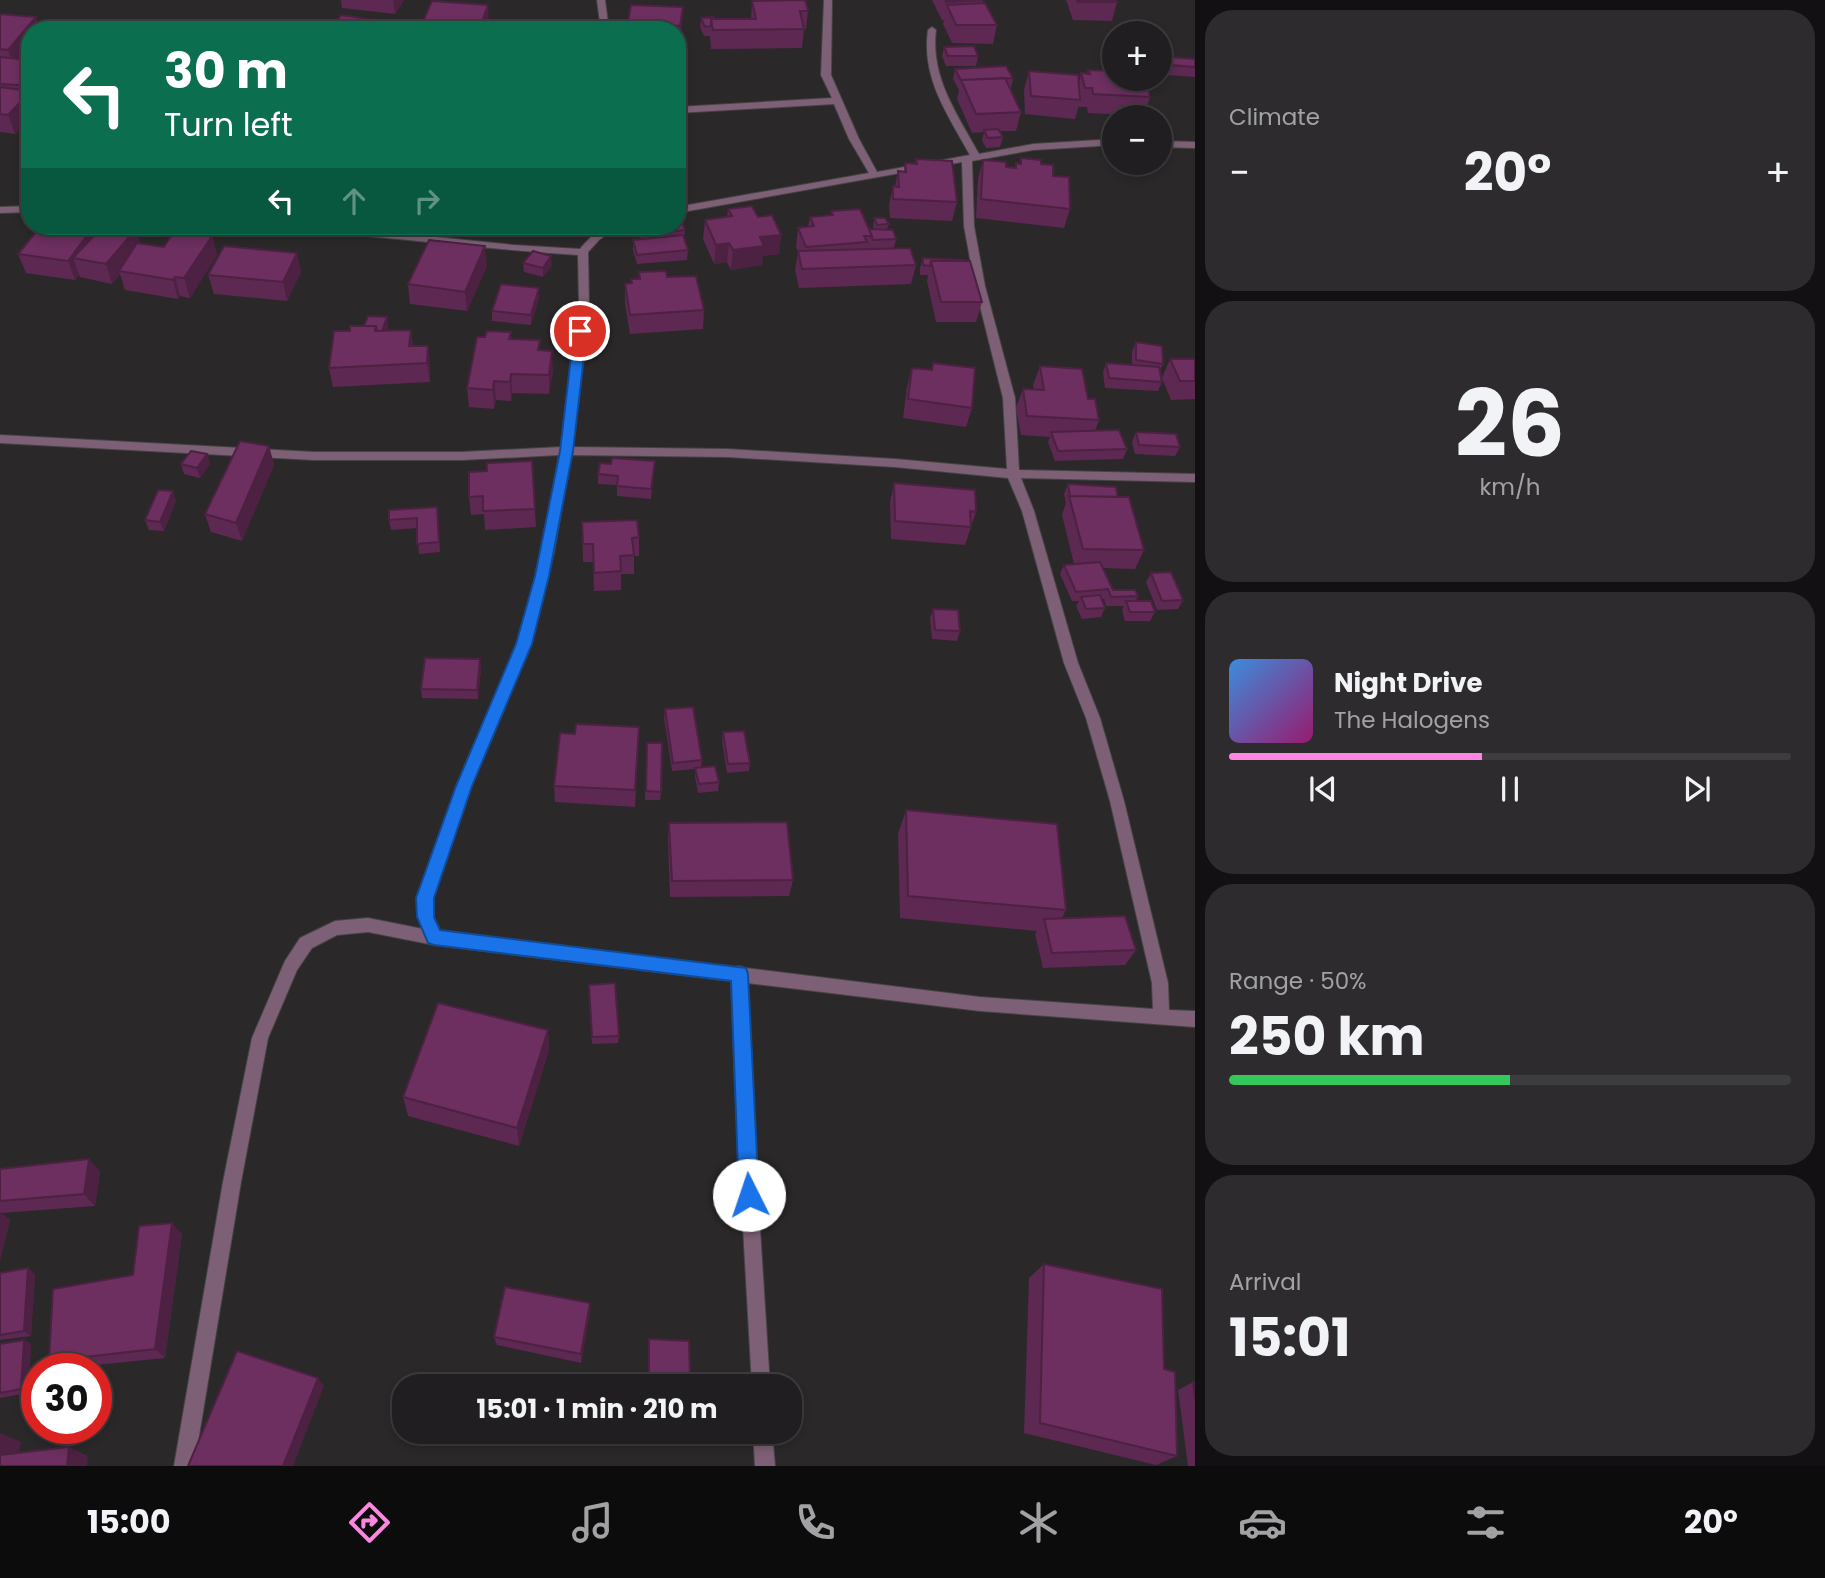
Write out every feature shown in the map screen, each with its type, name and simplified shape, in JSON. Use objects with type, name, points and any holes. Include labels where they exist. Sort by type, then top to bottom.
[{"type":"street","points":[[601,0],[604,21]]},
{"type":"street","points":[[828,0],[827,75],[836,101],[874,174]]},
{"type":"street","points":[[932,30],[927,46],[934,76],[971,158],[969,226],[980,286],[1009,398],[1013,474],[1028,511],[1071,663],[1093,718],[1117,801],[1160,983],[1161,1017]]},
{"type":"street","points":[[686,109],[836,101]]},
{"type":"street","points":[[686,208],[1033,147],[1102,143]]},
{"type":"street","points":[[1172,144],[1195,145]]},
{"type":"street","points":[[0,210],[21,209]]},
{"type":"street","points":[[401,235],[514,248],[583,252]]},
{"type":"street","points":[[434,937],[426,917],[425,898],[464,786],[524,644],[548,553],[566,451],[584,304],[583,252],[600,235]]},
{"type":"street","points":[[0,439],[314,456],[462,456],[566,451],[728,453],[895,463],[1013,474],[1195,478]]},
{"type":"street","points":[[184,1466],[232,1182],[260,1038],[291,966],[306,943],[335,928],[368,925],[434,937],[980,1004],[1195,1019]]},
{"type":"street","points":[[739,974],[760,1374]]},
{"type":"street","points":[[764,1444],[765,1466]]},
{"type":"building","points":[[805,0],[808,11],[800,11],[804,29],[713,30],[711,19],[756,19],[752,1]]},
{"type":"building","points":[[945,0],[983,0],[946,2]]},
{"type":"building","points":[[1077,0],[1116,0],[1117,2],[1078,2]]},
{"type":"building","points":[[432,1],[488,5],[482,21],[423,21]]},
{"type":"building","points":[[985,3],[997,25],[956,25],[947,5]]},
{"type":"building","points":[[631,5],[683,7],[681,21],[628,21]]},
{"type":"building","points":[[0,14],[36,17],[33,21],[21,21],[21,35],[8,50],[0,49]]},
{"type":"building","points":[[341,15],[375,20],[374,21],[336,21]]},
{"type":"building","points":[[701,18],[715,19],[711,19],[711,26],[705,27]]},
{"type":"building","points":[[974,46],[978,56],[948,56],[944,47]]},
{"type":"building","points":[[0,57],[21,59],[21,83],[0,84]]},
{"type":"building","points":[[1172,57],[1195,59],[1195,67],[1172,65]]},
{"type":"building","points":[[1006,66],[1013,78],[961,80],[962,82],[955,69]]},
{"type":"building","points":[[1088,70],[1102,71],[1102,91],[1149,91],[1150,97],[1093,94],[1092,88],[1085,88],[1081,73],[1090,74]]},
{"type":"building","points":[[1029,71],[1078,75],[1080,100],[1031,96]]},
{"type":"building","points":[[1005,78],[1021,112],[976,114],[961,80]]},
{"type":"building","points":[[0,87],[21,90],[21,101],[8,115],[0,114]]},
{"type":"building","points":[[998,129],[1003,137],[988,138],[984,130]]},
{"type":"building","points":[[1021,158],[1041,160],[1041,164],[1053,165],[1053,176],[1069,177],[1070,209],[981,199],[983,160],[1006,162],[1006,167],[1016,168],[1016,163],[1021,164]]},
{"type":"building","points":[[916,159],[952,161],[957,202],[893,199],[893,186],[899,187],[898,171],[906,172],[905,163],[917,164]]},
{"type":"building","points":[[752,206],[758,217],[772,215],[781,235],[760,237],[764,246],[733,250],[729,243],[716,245],[705,220],[732,216],[728,209]]},
{"type":"building","points":[[860,209],[872,236],[864,236],[867,242],[806,247],[798,228],[814,226],[810,217],[833,215],[831,211]]},
{"type":"building","points":[[874,218],[885,218],[889,224],[877,225]]},
{"type":"building","points":[[869,229],[893,230],[896,239],[873,240]]},
{"type":"building","points":[[34,235],[87,235],[68,261],[18,254]]},
{"type":"building","points":[[95,235],[131,235],[106,264],[73,258]]},
{"type":"building","points":[[172,235],[212,236],[184,278],[175,277],[173,280],[119,271],[137,243],[164,247]]},
{"type":"building","points":[[683,235],[688,250],[637,255],[633,240]]},
{"type":"building","points":[[429,240],[485,246],[465,292],[408,284]]},
{"type":"building","points":[[224,246],[297,253],[283,282],[208,275]]},
{"type":"building","points":[[910,248],[916,265],[802,269],[798,251]]},
{"type":"building","points":[[533,251],[551,256],[543,268],[523,263]]},
{"type":"building","points":[[923,258],[963,261],[931,261],[930,266],[923,265]]},
{"type":"building","points":[[931,261],[970,261],[982,302],[941,302]]},
{"type":"building","points":[[666,271],[667,277],[696,276],[704,310],[630,315],[625,284],[632,283],[631,279],[640,279],[639,272]]},
{"type":"building","points":[[501,284],[539,288],[531,315],[492,311]]},
{"type":"building","points":[[368,316],[387,317],[382,331],[377,331],[376,326],[364,326]]},
{"type":"building","points":[[350,326],[376,326],[375,331],[411,330],[409,346],[428,346],[427,363],[329,368],[334,331],[350,331]]},
{"type":"building","points":[[487,331],[511,332],[509,339],[540,340],[538,350],[552,351],[549,375],[511,374],[510,382],[494,381],[493,390],[467,388],[477,337],[485,337]]},
{"type":"building","points":[[1136,342],[1162,346],[1163,364],[1136,360]]},
{"type":"building","points":[[1170,359],[1195,359],[1195,381],[1180,381]]},
{"type":"building","points":[[933,363],[975,368],[972,408],[908,399],[912,368],[932,370]]},
{"type":"building","points":[[1106,363],[1159,367],[1162,382],[1109,378]]},
{"type":"building","points":[[1040,366],[1082,369],[1088,399],[1095,399],[1099,420],[1027,416],[1023,389],[1044,390]]},
{"type":"building","points":[[1119,430],[1127,449],[1058,451],[1051,432]]},
{"type":"building","points":[[1136,432],[1176,434],[1180,447],[1139,445]]},
{"type":"building","points":[[240,441],[269,446],[236,523],[205,514]]},
{"type":"building","points":[[191,451],[207,454],[197,468],[181,464]]},
{"type":"building","points":[[612,458],[655,461],[651,489],[617,486],[618,476],[598,474],[600,463],[611,464]]},
{"type":"building","points":[[532,461],[535,509],[483,511],[483,496],[469,497],[469,472],[487,471],[487,463]]},
{"type":"building","points":[[894,483],[975,490],[976,512],[970,511],[971,527],[895,521]]},
{"type":"building","points":[[1068,484],[1116,487],[1118,497],[1070,496]]},
{"type":"building","points":[[158,490],[173,491],[160,522],[145,520]]},
{"type":"building","points":[[1069,496],[1129,497],[1144,550],[1083,549]]},
{"type":"building","points":[[437,507],[439,542],[417,544],[417,518],[389,520],[389,510]]},
{"type":"building","points":[[637,520],[639,537],[632,538],[634,555],[620,556],[621,571],[594,573],[593,544],[583,544],[582,522]]},
{"type":"building","points":[[1100,562],[1113,590],[1135,590],[1138,596],[1111,597],[1108,589],[1076,592],[1064,565]]},
{"type":"building","points":[[1171,572],[1183,600],[1162,601],[1151,573]]},
{"type":"building","points":[[1100,595],[1105,608],[1086,609],[1081,597]]},
{"type":"building","points":[[1126,601],[1151,601],[1155,612],[1130,612]]},
{"type":"building","points":[[933,609],[958,610],[960,631],[935,630]]},
{"type":"building","points":[[425,658],[480,659],[477,690],[421,689]]},
{"type":"building","points":[[693,707],[702,760],[673,763],[665,709]]},
{"type":"building","points":[[576,724],[639,727],[635,790],[554,786],[560,733],[575,734]]},
{"type":"building","points":[[744,731],[750,763],[728,764],[723,732]]},
{"type":"building","points":[[647,743],[662,743],[661,792],[646,791]]},
{"type":"building","points":[[715,766],[719,782],[699,784],[695,768]]},
{"type":"building","points":[[906,810],[1057,824],[1066,910],[908,896]]},
{"type":"building","points":[[787,822],[793,880],[672,881],[669,823]]},
{"type":"building","points":[[1125,916],[1136,950],[1052,953],[1044,919]]},
{"type":"building","points":[[615,983],[619,1036],[592,1037],[589,985]]},
{"type":"building","points":[[438,1003],[548,1030],[517,1128],[403,1097]]},
{"type":"building","points":[[89,1159],[84,1194],[0,1201],[0,1169]]},
{"type":"building","points":[[172,1223],[155,1349],[112,1354],[49,1353],[53,1289],[133,1275],[139,1226]]},
{"type":"building","points":[[1044,1264],[1162,1289],[1164,1369],[1175,1372],[1177,1456],[1040,1423]]},
{"type":"building","points":[[28,1268],[24,1331],[0,1335],[0,1273]]},
{"type":"building","points":[[505,1287],[590,1303],[581,1354],[494,1337]]},
{"type":"building","points":[[649,1339],[689,1341],[690,1374],[649,1374]]},
{"type":"building","points":[[24,1340],[23,1353],[21,1353],[21,1389],[0,1393],[0,1344]]},
{"type":"building","points":[[237,1351],[318,1378],[283,1466],[188,1466]]},
{"type":"building","points":[[69,1447],[67,1466],[0,1466],[0,1455]]},
{"type":"route","points":[[580,331],[566,451],[542,576],[524,644],[464,786],[425,898],[426,917],[434,937],[739,974],[749,1195]]}]
